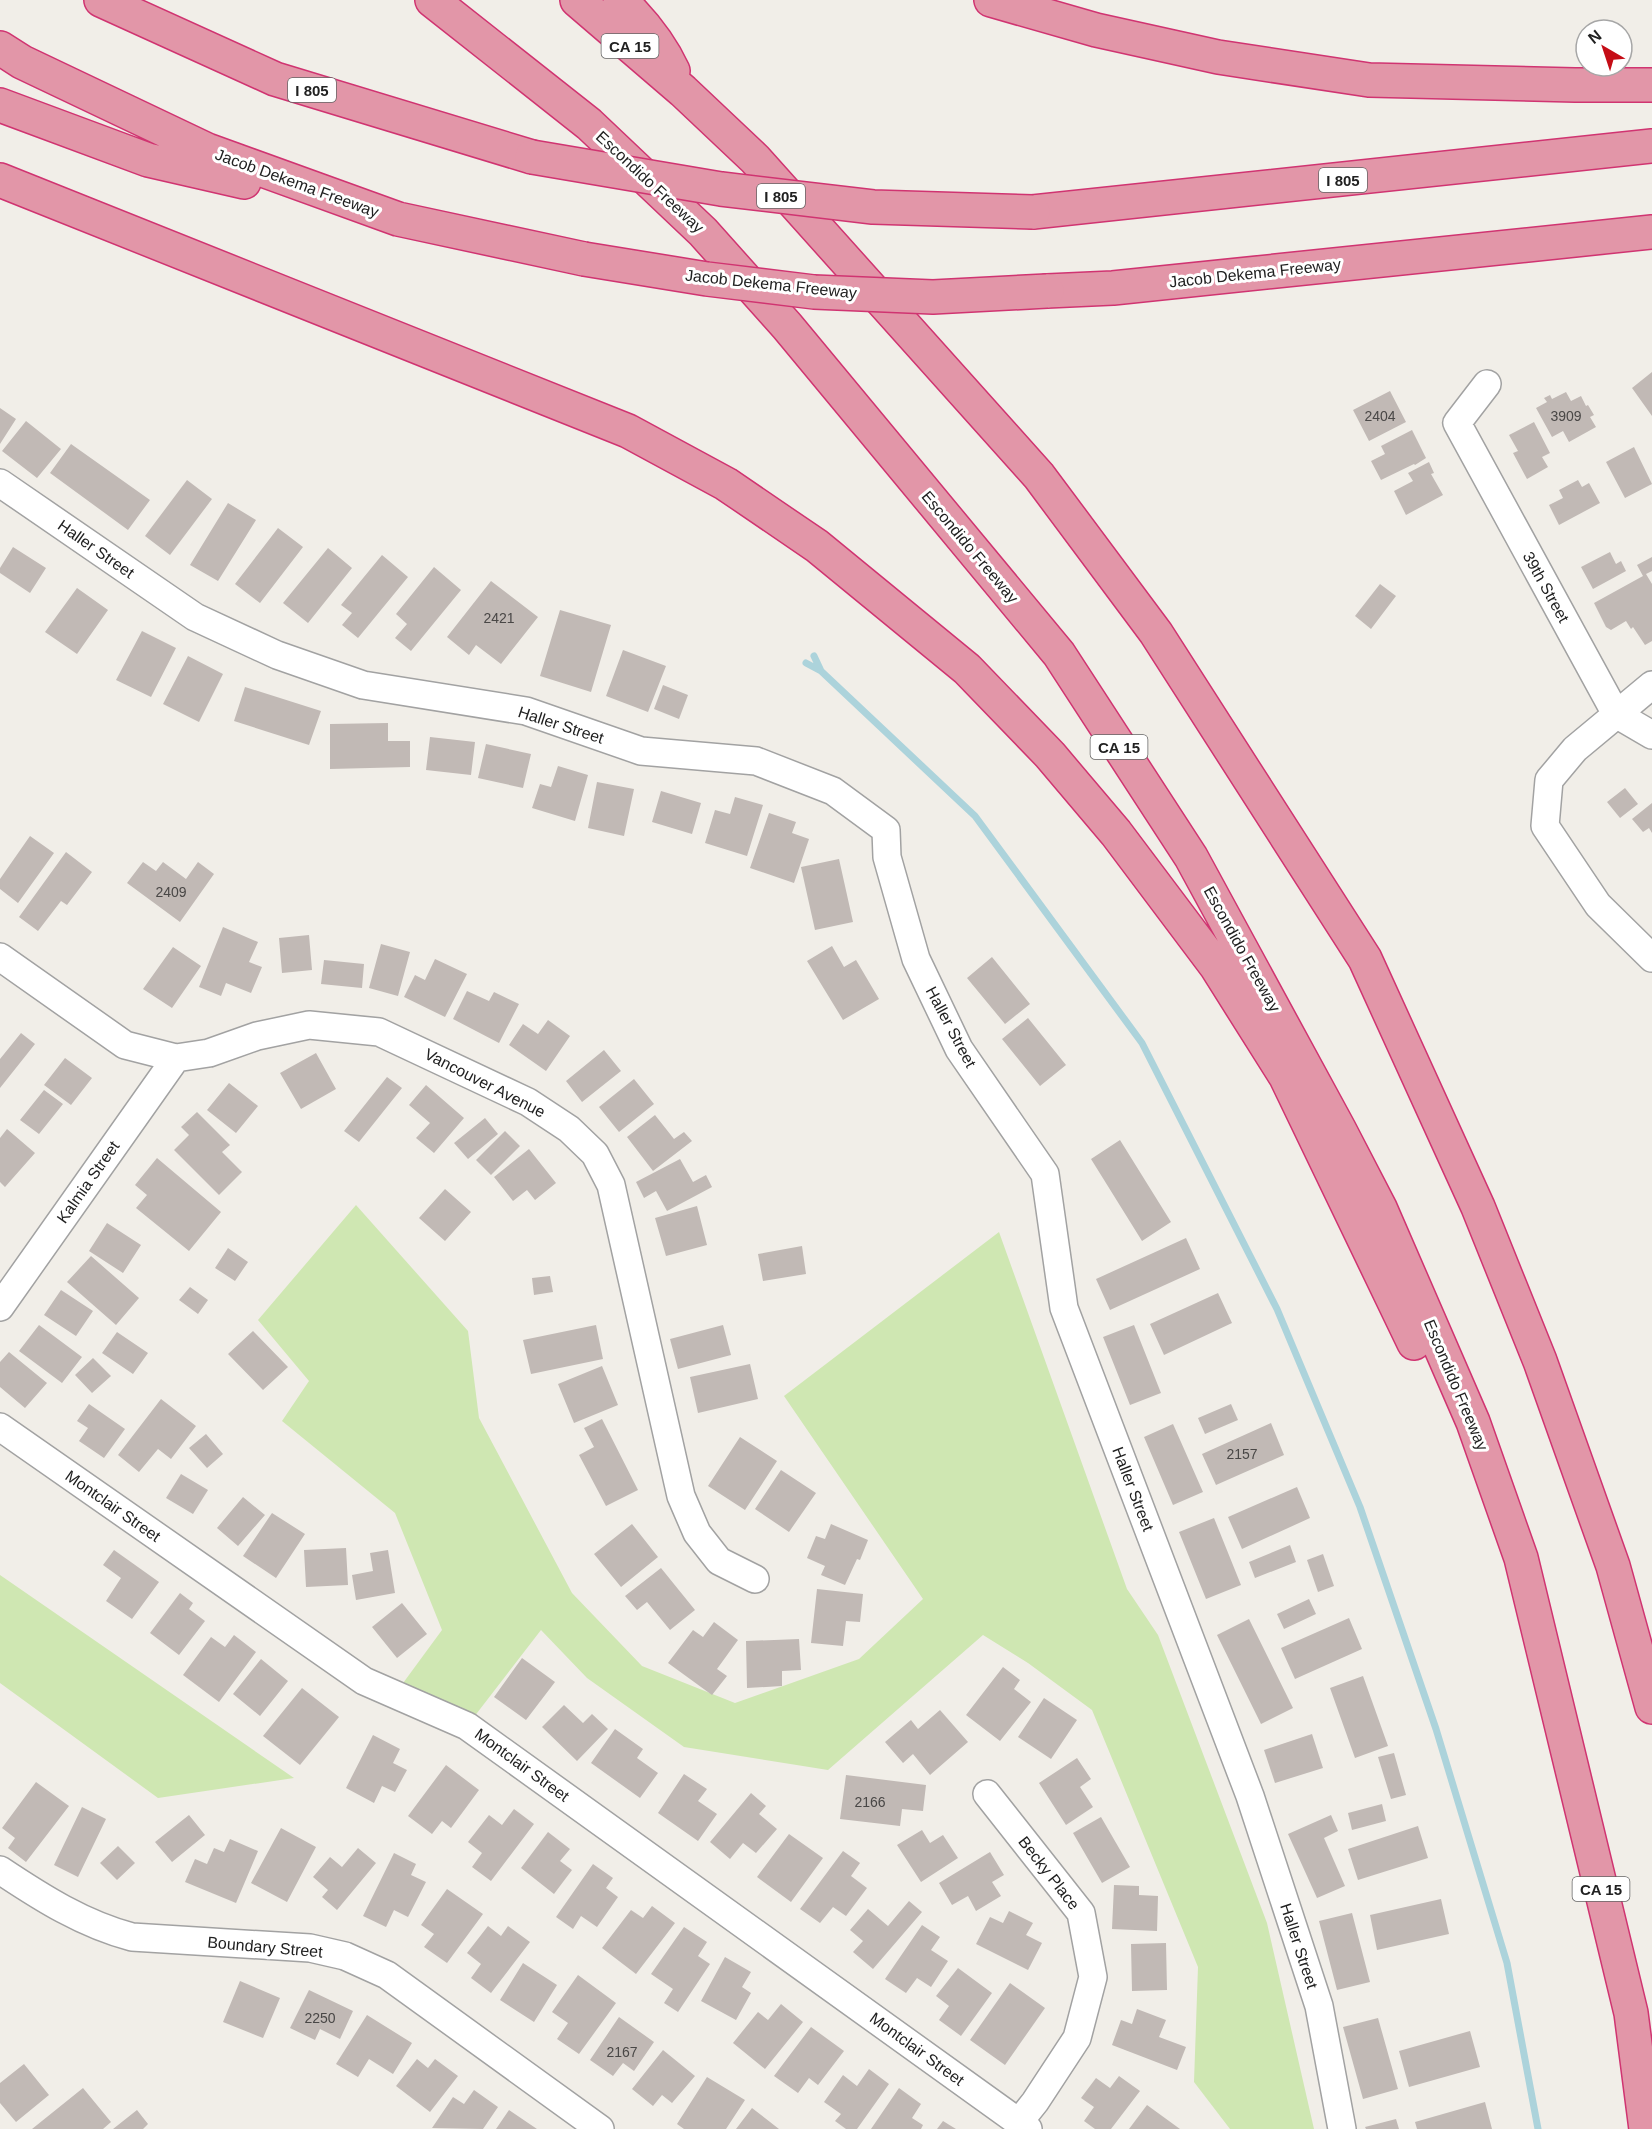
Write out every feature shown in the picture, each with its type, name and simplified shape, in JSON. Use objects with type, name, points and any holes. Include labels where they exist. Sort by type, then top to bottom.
[{"type":"highway","name":"I 805","points":[[101,0],[275,79],[532,157],[721,189],[873,207],[1033,212],[1652,146]]},
{"type":"highway","name":"Escondido Freeway","points":[[432,0],[589,124],[703,232],[787,326],[1059,654],[1191,857],[1380,1208],[1473,1422],[1521,1558],[1631,2013],[1646,2129]]},
{"type":"highway","name":"CA 15","points":[[576,0],[683,91],[755,159],[1039,476],[1156,633],[1365,959],[1478,1207],[1540,1360],[1613,1566],[1652,1707]]},
{"type":"highway","points":[[620,0],[640,18],[666,54],[683,91]]},
{"type":"highway","points":[[991,0],[1096,30],[1218,57],[1369,80],[1575,86],[1652,84]]},
{"type":"highway","name":"Jacob Dekema Freeway","points":[[0,48],[22,62],[207,150],[398,219],[584,259],[707,279],[814,292],[933,297],[1113,288],[1652,232]]},
{"type":"highway","points":[[0,105],[148,160],[398,219]]},
{"type":"highway","points":[[0,180],[627,431],[726,484],[817,546],[967,669],[1050,755],[1116,833],[1216,966],[1286,1077],[1400,1311],[1493,1520],[1546,1666]]},
{"type":"street","name":"39th Street","points":[[1487,384],[1457,423],[1616,714]]},
{"type":"street","name":"Haller Street","points":[[0,483],[195,617],[277,655],[363,685],[526,711],[641,751],[756,761],[833,791],[886,831],[887,857],[916,958],[959,1049],[1045,1174],[1064,1308],[1250,1796],[1319,2006],[1342,2129]]},
{"type":"street","points":[[1652,685],[1575,749],[1549,780],[1545,826],[1598,905],[1652,958]]},
{"type":"street","points":[[1616,714],[1652,735]]},
{"type":"street","name":"Vancouver Avenue","points":[[0,957],[126,1045],[176,1058],[209,1053],[257,1036],[309,1025],[379,1032],[528,1102],[569,1129],[595,1154],[611,1185],[681,1496],[697,1533],[720,1561],[755,1579]]},
{"type":"street","name":"Kalmia Street","points":[[0,1306],[176,1058]]},
{"type":"street","name":"Montclair Street","points":[[0,1427],[364,1681],[467,1726],[1024,2126]]},
{"type":"street","name":"Becky Place","points":[[987,1794],[1081,1913],[1093,1977],[1077,2038],[1035,2102],[1024,2126]]},
{"type":"street","name":"Boundary Street","points":[[0,1870],[49,1903],[109,1931],[132,1937],[310,1948],[345,1956],[366,1965],[387,1975],[600,2129]]},
{"type":"green space","points":[[356,1205],[468,1331],[479,1418],[572,1593],[642,1666],[735,1703],[859,1659],[923,1599],[784,1396],[999,1232],[1127,1589],[1158,1635],[1267,1923],[1314,2129],[1230,2129],[1194,2082],[1198,1967],[1092,1710],[1028,1663],[983,1635],[828,1770],[684,1747],[587,1678],[541,1630],[467,1726],[395,1694],[442,1630],[395,1513],[282,1421],[309,1381],[258,1320]]},
{"type":"green space","points":[[0,1575],[294,1778],[158,1798],[0,1683]]},
{"type":"building","points":[[1652,372],[1652,416],[1632,388]]},
{"type":"building","points":[[1390,391],[1406,422],[1369,441],[1353,410]]},
{"type":"building","points":[[1566,392],[1571,401],[1581,396],[1594,415],[1590,417],[1596,427],[1569,442],[1563,431],[1552,437],[1536,408],[1547,402],[1544,398],[1550,395],[1552,399]]},
{"type":"building","points":[[0,408],[16,419],[0,444]]},
{"type":"building","points":[[26,421],[61,449],[37,478],[2,451]]},
{"type":"building","points":[[1534,422],[1550,453],[1542,457],[1548,467],[1527,479],[1513,453],[1518,451],[1509,435]]},
{"type":"building","points":[[1412,430],[1426,458],[1381,480],[1371,461],[1385,454],[1381,446]]},
{"type":"building","points":[[71,444],[150,500],[128,530],[50,473]]},
{"type":"building","points":[[1634,447],[1652,484],[1625,498],[1606,462]]},
{"type":"building","points":[[1429,462],[1434,473],[1431,474],[1443,495],[1406,515],[1394,491],[1413,481],[1408,473]]},
{"type":"building","points":[[187,480],[212,499],[170,555],[145,536]]},
{"type":"building","points":[[1578,480],[1582,487],[1589,483],[1600,503],[1559,525],[1549,505],[1563,498],[1559,490]]},
{"type":"building","points":[[228,503],[256,520],[218,581],[190,565]]},
{"type":"building","points":[[278,528],[303,547],[260,603],[235,584]]},
{"type":"building","points":[[13,547],[46,568],[30,593],[0,573],[0,568]]},
{"type":"building","points":[[328,548],[352,568],[308,623],[283,603]]},
{"type":"building","points":[[1610,552],[1616,564],[1621,561],[1626,571],[1593,589],[1581,567]]},
{"type":"building","points":[[382,555],[408,577],[358,638],[342,625],[352,613],[341,605]]},
{"type":"building","points":[[1652,557],[1652,571],[1646,574],[1652,584],[1652,641],[1645,645],[1626,621],[1611,630],[1606,627],[1594,603],[1643,576],[1637,565]]},
{"type":"building","points":[[434,567],[461,590],[411,651],[395,638],[407,624],[396,614]]},
{"type":"building","points":[[491,581],[538,617],[501,664],[476,645],[469,655],[447,637]]},
{"type":"building","points":[[1380,584],[1396,596],[1371,629],[1355,616]]},
{"type":"building","points":[[77,588],[108,610],[77,654],[45,632]]},
{"type":"building","points":[[560,610],[611,625],[591,692],[540,676]]},
{"type":"building","points":[[142,631],[176,648],[151,697],[116,680]]},
{"type":"building","points":[[623,650],[666,666],[648,712],[606,696]]},
{"type":"building","points":[[188,656],[223,674],[199,722],[163,704]]},
{"type":"building","points":[[663,685],[688,695],[679,719],[654,709]]},
{"type":"building","points":[[245,687],[321,711],[309,745],[234,721]]},
{"type":"building","points":[[388,723],[388,741],[410,741],[410,767],[330,769],[330,724]]},
{"type":"building","points":[[430,737],[475,742],[471,775],[426,770]]},
{"type":"building","points":[[486,744],[531,754],[523,788],[478,778]]},
{"type":"building","points":[[558,766],[588,775],[575,821],[532,808],[540,784],[551,787]]},
{"type":"building","points":[[597,782],[634,789],[624,836],[588,828]]},
{"type":"building","points":[[1625,788],[1638,804],[1620,818],[1607,802]]},
{"type":"building","points":[[661,791],[701,803],[692,834],[652,822]]},
{"type":"building","points":[[735,797],[763,805],[747,856],[705,843],[715,810],[730,814]]},
{"type":"building","points":[[1652,803],[1652,833],[1649,828],[1643,832],[1632,819]]},
{"type":"building","points":[[769,813],[796,822],[792,833],[809,839],[794,883],[750,868]]},
{"type":"building","points":[[30,836],[54,853],[18,903],[0,889],[0,879]]},
{"type":"building","points":[[66,852],[92,872],[67,905],[61,901],[38,931],[19,917]]},
{"type":"building","points":[[839,859],[853,922],[815,930],[801,867]]},
{"type":"building","points":[[143,862],[156,871],[163,862],[186,879],[198,862],[214,874],[180,922],[127,883]]},
{"type":"building","points":[[223,927],[258,942],[249,962],[262,967],[251,993],[226,983],[221,996],[199,987]]},
{"type":"building","points":[[309,935],[312,970],[282,973],[279,938]]},
{"type":"building","points":[[381,944],[410,952],[398,996],[369,988]]},
{"type":"building","points":[[832,946],[844,967],[856,960],[879,999],[843,1020],[807,961]]},
{"type":"building","points":[[173,947],[201,966],[172,1008],[143,989]]},
{"type":"building","points":[[992,957],[1030,1004],[1005,1024],[967,978]]},
{"type":"building","points":[[435,959],[467,974],[445,1017],[404,997],[415,975],[425,980]]},
{"type":"building","points":[[324,960],[364,964],[362,988],[321,984]]},
{"type":"building","points":[[467,991],[489,1001],[494,992],[519,1004],[499,1043],[453,1019]]},
{"type":"building","points":[[1028,1018],[1066,1065],[1040,1086],[1002,1039]]},
{"type":"building","points":[[548,1020],[570,1036],[546,1071],[509,1045],[523,1024],[538,1034]]},
{"type":"building","points":[[21,1033],[35,1044],[0,1088],[0,1059]]},
{"type":"building","points":[[604,1050],[621,1071],[582,1102],[566,1081]]},
{"type":"building","points":[[316,1053],[336,1089],[301,1109],[280,1073]]},
{"type":"building","points":[[65,1058],[92,1078],[71,1105],[44,1085]]},
{"type":"building","points":[[387,1077],[402,1088],[359,1142],[344,1131]]},
{"type":"building","points":[[634,1079],[654,1104],[619,1132],[599,1107]]},
{"type":"building","points":[[229,1083],[258,1106],[236,1133],[207,1110]]},
{"type":"building","points":[[426,1085],[464,1118],[434,1153],[416,1138],[430,1123],[409,1105]]},
{"type":"building","points":[[44,1090],[63,1104],[39,1134],[20,1120]]},
{"type":"building","points":[[197,1112],[230,1145],[222,1152],[242,1172],[219,1195],[174,1150],[189,1135],[181,1127]]},
{"type":"building","points":[[655,1115],[674,1139],[684,1132],[692,1141],[653,1171],[627,1137]]},
{"type":"building","points":[[485,1118],[498,1134],[468,1159],[454,1143]]},
{"type":"building","points":[[7,1129],[35,1153],[5,1187],[0,1182],[0,1138]]},
{"type":"building","points":[[505,1131],[520,1146],[491,1175],[476,1160]]},
{"type":"building","points":[[1120,1140],[1171,1222],[1142,1241],[1091,1159]]},
{"type":"building","points":[[529,1149],[556,1183],[535,1200],[527,1190],[513,1201],[494,1177]]},
{"type":"building","points":[[157,1158],[221,1212],[189,1251],[136,1208],[147,1195],[135,1185]]},
{"type":"building","points":[[680,1159],[693,1182],[706,1175],[712,1187],[667,1211],[656,1191],[644,1198],[636,1182]]},
{"type":"building","points":[[445,1189],[471,1212],[445,1241],[419,1218]]},
{"type":"building","points":[[697,1206],[707,1245],[666,1256],[655,1218]]},
{"type":"building","points":[[107,1223],[141,1245],[123,1273],[89,1251]]},
{"type":"building","points":[[1186,1238],[1200,1269],[1110,1310],[1096,1279]]},
{"type":"building","points":[[802,1246],[806,1274],[763,1281],[758,1254]]},
{"type":"building","points":[[228,1248],[248,1262],[235,1281],[215,1268]]},
{"type":"building","points":[[91,1256],[139,1298],[116,1325],[67,1282]]},
{"type":"building","points":[[550,1276],[553,1292],[534,1295],[532,1278]]},
{"type":"building","points":[[190,1287],[208,1300],[198,1314],[179,1300]]},
{"type":"building","points":[[61,1290],[93,1311],[76,1336],[44,1315]]},
{"type":"building","points":[[1218,1293],[1232,1323],[1164,1355],[1150,1324]]},
{"type":"building","points":[[39,1325],[82,1357],[62,1383],[19,1351]]},
{"type":"building","points":[[596,1325],[603,1359],[531,1374],[523,1340]]},
{"type":"building","points":[[723,1325],[731,1355],[678,1369],[670,1339]]},
{"type":"building","points":[[1134,1325],[1161,1393],[1130,1405],[1103,1337]]},
{"type":"building","points":[[253,1331],[288,1367],[263,1390],[228,1354]]},
{"type":"building","points":[[117,1332],[148,1353],[133,1374],[102,1353]]},
{"type":"building","points":[[9,1352],[47,1383],[25,1408],[0,1387],[0,1362]]},
{"type":"building","points":[[93,1358],[111,1376],[92,1393],[75,1375]]},
{"type":"building","points":[[750,1364],[758,1399],[698,1413],[690,1377]]},
{"type":"building","points":[[602,1366],[618,1405],[574,1423],[558,1384]]},
{"type":"building","points":[[161,1399],[196,1426],[171,1459],[158,1449],[139,1472],[118,1455]]},
{"type":"building","points":[[89,1404],[125,1429],[104,1458],[79,1441],[88,1428],[77,1421]]},
{"type":"building","points":[[1231,1404],[1238,1420],[1205,1434],[1198,1418]]},
{"type":"building","points":[[602,1419],[638,1490],[606,1506],[579,1455],[594,1447],[584,1428]]},
{"type":"building","points":[[1271,1423],[1284,1455],[1216,1485],[1202,1454]]},
{"type":"building","points":[[1173,1424],[1203,1492],[1173,1505],[1144,1437]]},
{"type":"building","points":[[206,1434],[223,1454],[207,1468],[189,1448]]},
{"type":"building","points":[[740,1437],[777,1461],[745,1510],[708,1486]]},
{"type":"building","points":[[781,1470],[816,1493],[789,1532],[755,1509]]},
{"type":"building","points":[[181,1474],[208,1490],[193,1514],[166,1498]]},
{"type":"building","points":[[1297,1487],[1310,1518],[1242,1549],[1228,1517]]},
{"type":"building","points":[[243,1497],[265,1515],[238,1546],[217,1528]]},
{"type":"building","points":[[272,1513],[305,1534],[276,1578],[243,1556]]},
{"type":"building","points":[[1214,1518],[1241,1585],[1206,1599],[1179,1532]]},
{"type":"building","points":[[632,1524],[658,1557],[621,1587],[594,1554]]},
{"type":"building","points":[[831,1524],[868,1540],[860,1560],[857,1559],[845,1585],[821,1575],[825,1566],[807,1558],[816,1536],[825,1539]]},
{"type":"building","points":[[1290,1545],[1296,1562],[1255,1578],[1249,1562]]},
{"type":"building","points":[[346,1548],[348,1585],[306,1587],[304,1550]]},
{"type":"building","points":[[114,1550],[159,1582],[132,1619],[106,1601],[121,1578],[103,1565]]},
{"type":"building","points":[[388,1550],[395,1593],[356,1600],[352,1575],[373,1571],[370,1553]]},
{"type":"building","points":[[1323,1554],[1334,1586],[1318,1592],[1307,1560]]},
{"type":"building","points":[[661,1568],[695,1610],[670,1630],[647,1602],[637,1610],[625,1596]]},
{"type":"building","points":[[817,1589],[863,1594],[860,1622],[846,1621],[843,1646],[811,1643]]},
{"type":"building","points":[[180,1593],[193,1603],[189,1609],[205,1621],[179,1655],[150,1633]]},
{"type":"building","points":[[1309,1599],[1316,1614],[1284,1629],[1277,1614]]},
{"type":"building","points":[[402,1603],[427,1634],[397,1658],[372,1627]]},
{"type":"building","points":[[1349,1618],[1362,1649],[1295,1679],[1281,1648]]},
{"type":"building","points":[[1249,1619],[1293,1708],[1261,1724],[1217,1635]]},
{"type":"building","points":[[714,1622],[738,1640],[717,1669],[727,1676],[712,1695],[668,1663],[693,1630],[703,1637]]},
{"type":"building","points":[[234,1635],[256,1652],[219,1702],[183,1675],[211,1637],[225,1647]]},
{"type":"building","points":[[799,1639],[801,1670],[782,1671],[782,1686],[747,1688],[746,1641]]},
{"type":"building","points":[[522,1658],[555,1682],[526,1720],[494,1697]]},
{"type":"building","points":[[261,1659],[288,1681],[260,1716],[233,1694]]},
{"type":"building","points":[[1003,1667],[1020,1680],[1014,1689],[1031,1702],[1000,1741],[966,1715]]},
{"type":"building","points":[[1363,1676],[1388,1746],[1355,1758],[1330,1688]]},
{"type":"building","points":[[302,1688],[339,1717],[300,1765],[263,1736]]},
{"type":"building","points":[[1044,1698],[1077,1720],[1051,1759],[1018,1737]]},
{"type":"building","points":[[564,1705],[583,1723],[592,1714],[608,1729],[577,1761],[542,1727]]},
{"type":"building","points":[[940,1710],[968,1742],[930,1775],[913,1754],[903,1763],[885,1742],[911,1720],[918,1729]]},
{"type":"building","points":[[615,1729],[643,1749],[637,1758],[658,1773],[640,1798],[591,1763]]},
{"type":"building","points":[[1312,1734],[1323,1768],[1275,1783],[1264,1750]]},
{"type":"building","points":[[373,1735],[400,1749],[393,1763],[407,1770],[395,1792],[382,1786],[374,1803],[346,1788]]},
{"type":"building","points":[[1394,1753],[1406,1795],[1391,1799],[1378,1757]]},
{"type":"building","points":[[1077,1758],[1091,1779],[1080,1787],[1093,1807],[1066,1825],[1039,1783]]},
{"type":"building","points":[[446,1765],[479,1790],[451,1828],[442,1821],[432,1834],[408,1816]]},
{"type":"building","points":[[684,1774],[707,1789],[698,1801],[717,1814],[698,1841],[658,1813]]},
{"type":"building","points":[[846,1775],[926,1785],[923,1811],[902,1809],[900,1826],[840,1819]]},
{"type":"building","points":[[36,1782],[69,1806],[26,1862],[8,1848],[15,1838],[2,1828]]},
{"type":"building","points":[[751,1793],[766,1806],[759,1814],[777,1829],[756,1853],[743,1843],[730,1859],[710,1842]]},
{"type":"building","points":[[1382,1804],[1386,1821],[1352,1830],[1348,1813]]},
{"type":"building","points":[[82,1807],[106,1819],[78,1877],[54,1865]]},
{"type":"building","points":[[514,1809],[534,1824],[491,1881],[472,1867],[482,1853],[468,1842],[489,1815],[502,1825]]},
{"type":"building","points":[[189,1815],[205,1835],[172,1862],[155,1842]]},
{"type":"building","points":[[1331,1815],[1338,1831],[1324,1838],[1345,1886],[1317,1898],[1288,1834]]},
{"type":"building","points":[[1101,1817],[1130,1867],[1102,1883],[1073,1833]]},
{"type":"building","points":[[1418,1826],[1428,1858],[1358,1880],[1348,1849]]},
{"type":"building","points":[[281,1828],[316,1847],[287,1902],[251,1883]]},
{"type":"building","points":[[922,1830],[930,1843],[943,1835],[958,1858],[921,1882],[897,1845]]},
{"type":"building","points":[[548,1832],[570,1849],[560,1861],[572,1870],[554,1894],[521,1868]]},
{"type":"building","points":[[789,1834],[823,1858],[791,1902],[757,1877]]},
{"type":"building","points":[[230,1839],[258,1851],[236,1903],[185,1882],[195,1859],[207,1864],[214,1848],[224,1852]]},
{"type":"building","points":[[118,1846],[135,1863],[117,1880],[100,1863]]},
{"type":"building","points":[[358,1848],[376,1863],[337,1910],[322,1897],[328,1890],[313,1877],[330,1857],[342,1867]]},
{"type":"building","points":[[843,1851],[860,1863],[851,1876],[867,1888],[846,1916],[833,1907],[820,1923],[800,1909]]},
{"type":"building","points":[[990,1852],[1004,1875],[992,1882],[1001,1896],[976,1911],[968,1896],[952,1905],[939,1883]]},
{"type":"building","points":[[394,1853],[416,1864],[411,1875],[426,1882],[408,1917],[394,1910],[386,1927],[363,1916]]},
{"type":"building","points":[[593,1864],[613,1878],[606,1888],[618,1897],[597,1927],[581,1916],[573,1929],[556,1917]]},
{"type":"building","points":[[1114,1885],[1139,1886],[1139,1895],[1158,1896],[1157,1931],[1112,1929]]},
{"type":"building","points":[[447,1889],[483,1914],[447,1963],[424,1947],[434,1934],[421,1925]]},
{"type":"building","points":[[1441,1899],[1449,1934],[1377,1950],[1370,1915]]},
{"type":"building","points":[[909,1901],[922,1912],[873,1969],[853,1952],[863,1941],[850,1930],[868,1909],[888,1926]]},
{"type":"building","points":[[652,1906],[675,1923],[636,1974],[602,1948],[631,1910],[643,1918]]},
{"type":"building","points":[[1009,1911],[1033,1923],[1026,1935],[1042,1943],[1028,1970],[976,1944],[990,1917],[1003,1923]]},
{"type":"building","points":[[1352,1913],[1370,1982],[1337,1990],[1319,1921]]},
{"type":"building","points":[[922,1925],[940,1937],[931,1950],[948,1961],[931,1987],[917,1978],[906,1993],[885,1979]]},
{"type":"building","points":[[488,1926],[501,1936],[508,1926],[530,1942],[491,1993],[471,1978],[481,1964],[467,1953]]},
{"type":"building","points":[[684,1927],[707,1942],[698,1956],[710,1964],[678,2012],[664,2003],[673,1989],[651,1974]]},
{"type":"building","points":[[1166,1943],[1167,1990],[1132,1991],[1131,1944]]},
{"type":"building","points":[[725,1957],[751,1972],[742,1987],[751,1993],[736,2020],[701,2001]]},
{"type":"building","points":[[523,1963],[557,1985],[534,2022],[500,2000]]},
{"type":"building","points":[[958,1968],[992,1993],[961,2036],[939,2020],[949,2006],[936,1996]]},
{"type":"building","points":[[578,1975],[616,2003],[579,2054],[557,2039],[568,2023],[552,2012]]},
{"type":"building","points":[[240,1981],[280,1998],[263,2038],[223,2022]]},
{"type":"building","points":[[1010,1983],[1045,2008],[1005,2065],[970,2040]]},
{"type":"building","points":[[309,1990],[353,2011],[340,2039],[320,2029],[315,2040],[290,2028]]},
{"type":"building","points":[[781,2004],[803,2022],[765,2069],[733,2043],[758,2012],[768,2020]]},
{"type":"building","points":[[1137,2009],[1166,2020],[1159,2037],[1186,2047],[1177,2070],[1112,2045],[1121,2020],[1132,2024]]},
{"type":"building","points":[[367,2015],[412,2043],[393,2074],[369,2059],[358,2077],[336,2064]]},
{"type":"building","points":[[619,2017],[654,2042],[634,2071],[623,2063],[613,2076],[590,2060]]},
{"type":"building","points":[[1378,2018],[1398,2089],[1363,2099],[1343,2027]]},
{"type":"building","points":[[811,2027],[844,2051],[818,2085],[809,2078],[798,2093],[774,2076]]},
{"type":"building","points":[[1470,2031],[1480,2067],[1409,2087],[1399,2051]]},
{"type":"building","points":[[663,2050],[695,2076],[672,2103],[662,2095],[653,2106],[632,2089]]},
{"type":"building","points":[[417,2059],[428,2068],[435,2059],[458,2076],[430,2112],[396,2086]]},
{"type":"building","points":[[24,2064],[49,2095],[16,2122],[0,2103],[0,2083]]},
{"type":"building","points":[[869,2069],[889,2084],[857,2129],[846,2129],[835,2121],[841,2114],[824,2102],[843,2075],[857,2086]]},
{"type":"building","points":[[1119,2076],[1140,2091],[1111,2129],[1095,2129],[1084,2121],[1094,2107],[1081,2098],[1096,2078],[1110,2088]]},
{"type":"building","points":[[707,2077],[745,2100],[726,2129],[684,2129],[677,2124]]},
{"type":"building","points":[[83,2088],[111,2122],[103,2129],[32,2129]]},
{"type":"building","points":[[899,2088],[921,2104],[912,2118],[923,2125],[921,2129],[871,2129]]},
{"type":"building","points":[[474,2090],[498,2107],[483,2129],[432,2128],[453,2097],[464,2104]]},
{"type":"building","points":[[1485,2102],[1492,2129],[1417,2129],[1415,2122]]},
{"type":"building","points":[[1147,2105],[1180,2129],[1129,2129]]},
{"type":"building","points":[[752,2108],[779,2129],[736,2129]]},
{"type":"building","points":[[137,2110],[148,2124],[143,2129],[113,2129]]},
{"type":"building","points":[[509,2110],[537,2129],[496,2129]]},
{"type":"building","points":[[1396,2119],[1399,2129],[1366,2129],[1365,2127]]},
{"type":"building","points":[[943,2121],[956,2129],[937,2129]]},
{"type":"waterway","points":[[814,656],[821,671]]},
{"type":"waterway","points":[[806,663],[821,671],[975,816],[1142,1043],[1277,1309],[1360,1507],[1436,1729],[1507,1963],[1538,2129]]}]
